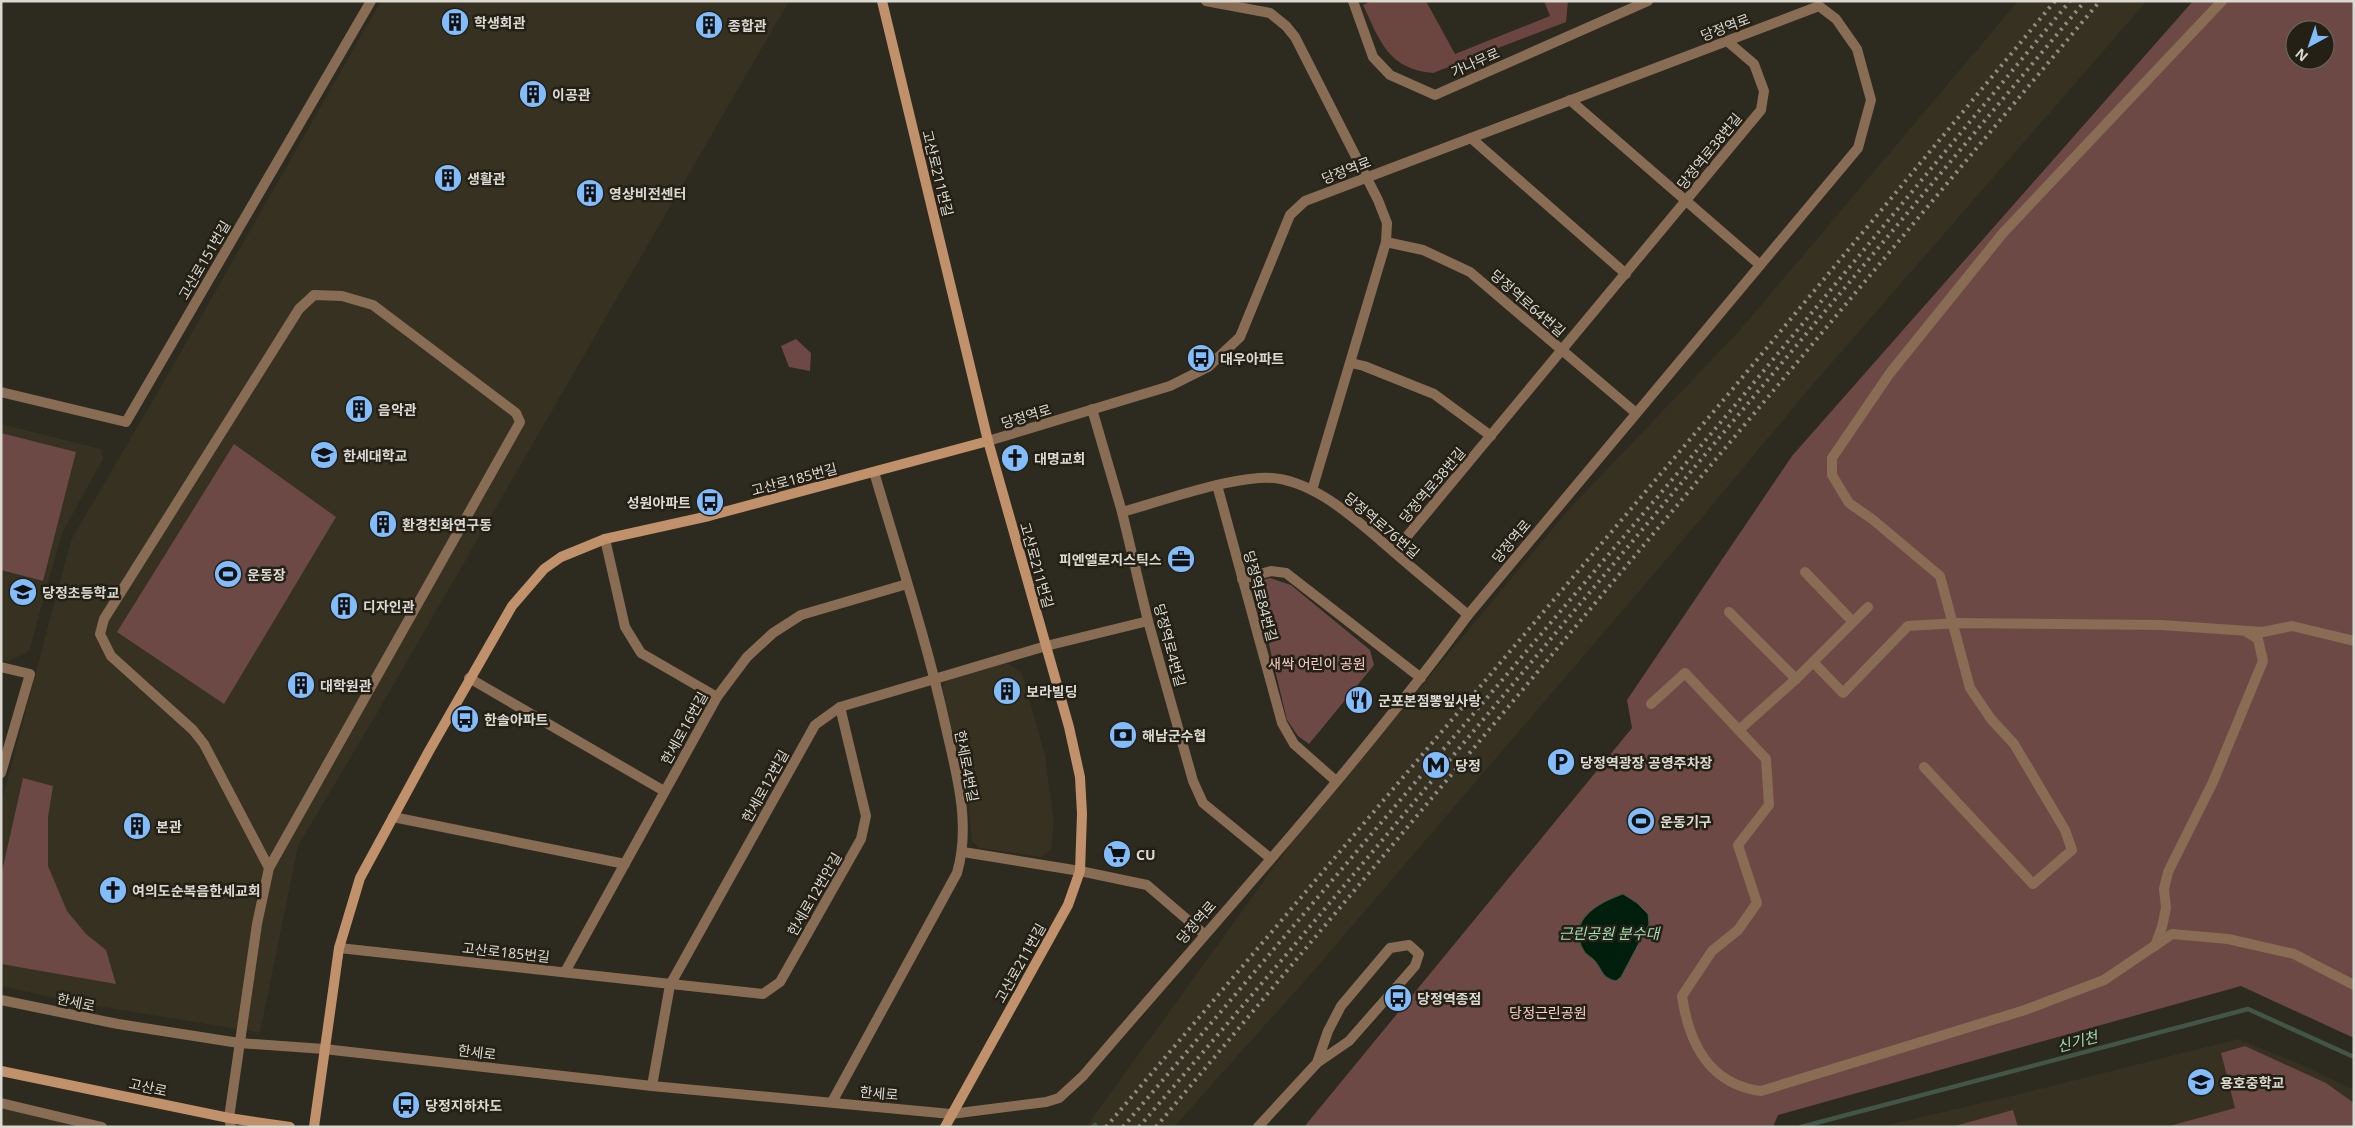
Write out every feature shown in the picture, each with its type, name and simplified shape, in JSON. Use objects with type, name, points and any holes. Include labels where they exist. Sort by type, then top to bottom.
[{"type":"street","name":"고산로151번길","points":[[1,392],[126,422],[371,1]]},
{"type":"street","name":"고산로211번길","points":[[882,1],[988,442],[1070,727],[1080,777],[1082,814],[1080,870],[1068,905],[945,1127]]},
{"type":"street","points":[[1206,1],[1270,13],[1286,26],[1295,37],[1366,176],[1387,222],[1386,242],[1312,490]]},
{"type":"street","name":"가나무로","points":[[1353,1],[1373,57],[1390,75],[1435,95],[1648,1]]},
{"type":"street","points":[[1924,767],[2033,884],[2072,850],[2064,830],[2014,744],[1991,719],[1970,688],[1940,576],[1872,519],[1849,503],[1832,475],[1832,458],[1890,373],[2003,233],[2222,1]]},
{"type":"street","name":"당정역로","points":[[952,1114],[1046,1102],[1059,1098],[1070,1089],[1336,781],[1421,678],[1468,615],[1858,148],[1871,100],[1857,49],[1836,19],[1819,6],[1366,176],[1305,201],[1290,215],[1240,337],[1208,367],[1170,386],[988,442]]},
{"type":"street","name":"당정역로38번길","points":[[1394,552],[1761,110],[1764,91],[1754,64],[1727,41]]},
{"type":"street","points":[[1570,100],[1760,265]]},
{"type":"street","points":[[1471,138],[1626,274]]},
{"type":"street","name":"당정역로64번길","points":[[1386,242],[1422,250],[1470,272],[1636,414]]},
{"type":"street","points":[[230,1122],[239,1043],[257,924],[269,868],[520,422],[516,413],[376,307],[342,296],[314,294],[299,309],[104,619],[100,634],[111,656],[193,730],[204,744],[269,868]]},
{"type":"street","points":[[1351,363],[1364,366],[1434,394],[1491,436]]},
{"type":"street","name":"당정역로4번길","points":[[1092,409],[1122,512],[1148,622],[1193,781],[1203,802],[1270,858]]},
{"type":"street","name":"고산로185번길","points":[[314,1127],[339,948],[360,878],[469,678],[512,606],[544,569],[561,557],[605,539],[709,516],[988,442]]},
{"type":"street","name":"한세로4번길","points":[[832,1102],[958,873],[964,852],[961,794],[935,678],[874,472]]},
{"type":"street","name":"당정역로76번길","points":[[1122,512],[1217,485],[1260,477],[1289,481],[1312,490],[1338,505],[1468,615]]},
{"type":"street","name":"당정역로84번길","points":[[1217,485],[1282,723],[1294,744],[1336,781]]},
{"type":"street","points":[[605,539],[625,627],[641,653],[717,697]]},
{"type":"street","points":[[1242,579],[1271,571],[1286,573],[1421,678]]},
{"type":"street","points":[[1805,572],[1853,622]]},
{"type":"street","name":"한세로16번길","points":[[564,972],[717,697],[747,657],[773,633],[801,615],[907,584]]},
{"type":"street","points":[[1739,730],[1796,679],[1868,607]]},
{"type":"street","points":[[1729,612],[1796,679]]},
{"type":"street","name":"한세로12번길","points":[[652,1086],[670,985],[815,724],[840,707],[1046,646],[1148,622]]},
{"type":"street","points":[[1813,662],[1843,692],[1908,626],[1953,623],[2161,625],[2263,632],[2292,626],[2354,641]]},
{"type":"street","points":[[2155,946],[2166,908],[2164,889],[2168,872],[2214,782],[2263,661],[2258,639],[2244,631]]},
{"type":"street","points":[[1,667],[30,674],[1,773]]},
{"type":"street","points":[[1651,704],[1685,673],[1766,759],[1769,805],[1738,845],[1757,902],[1738,930],[1712,951],[1682,996],[1686,1021],[1697,1048],[1708,1066],[1744,1089],[1761,1091],[2025,1010],[2104,980],[2172,934],[2228,939],[2294,954],[2354,985]]},
{"type":"street","points":[[469,678],[664,791]]},
{"type":"street","name":"한세로12번안길","points":[[670,985],[763,994],[780,982],[861,839],[866,816],[840,707]]},
{"type":"street","points":[[393,817],[625,864]]},
{"type":"street","points":[[964,852],[1080,870],[1147,885],[1204,934]]},
{"type":"street","points":[[1258,1127],[1316,1063],[1349,1041],[1415,966],[1419,954],[1409,944],[1390,948],[1341,1006],[1316,1063]]},
{"type":"street","name":"고산로185번길","points":[[339,948],[670,985]]},
{"type":"street","name":"한세로","points":[[1,1000],[118,1024],[239,1043],[324,1048],[652,1086],[952,1114]]},
{"type":"street","name":"고산로","points":[[1,1071],[230,1122],[290,1127]]},
{"type":"street","points":[[1,1103],[102,1127]]},
{"type":"shaded area","name":"한세대학교","points":[[381,1],[789,1],[380,708],[298,846],[260,1033],[73,1002],[1,986],[1,804],[71,540]]},
{"type":"shaded area","points":[[1372,1],[1426,1],[1455,54],[1550,16],[1544,1],[1568,1],[1566,22],[1433,73],[1405,66],[1388,51],[1363,5]]},
{"type":"shaded area","points":[[2018,1],[2147,1],[1809,389],[1694,527],[1311,974],[1174,1127],[1086,1127],[1294,839],[1570,508],[1740,330]]},
{"type":"shaded area","name":"당정초등학교","points":[[1,424],[101,449],[103,459],[62,533],[29,651],[7,662],[1,660]]},
{"type":"shaded area","points":[[1007,663],[1022,673],[1045,755],[1054,822],[1051,850],[1041,857],[980,848],[972,841],[967,792],[942,687],[947,678]]},
{"type":"shaded area","name":"용호중학교","points":[[2238,1039],[2307,1067],[2354,1090],[2354,1127],[1879,1127],[2024,1093]]},
{"type":"shaded area","points":[[1,1105],[87,1127],[1,1127]]},
{"type":"green space","name":"당정근린공원","points":[[2193,1],[2354,1],[2354,1038],[2241,986],[1778,1115],[1773,1127],[1304,1127],[1632,728],[1627,700],[1792,456]]},
{"type":"green space","points":[[796,339],[811,353],[810,371],[789,367],[781,346]]},
{"type":"green space","points":[[1,433],[76,452],[43,581],[1,570]]},
{"type":"green space","name":"운동장","points":[[234,444],[336,517],[224,704],[117,632]]},
{"type":"green space","name":"새싹 어린이 공원","points":[[1270,578],[1291,585],[1370,650],[1374,665],[1309,744],[1298,736],[1287,720],[1254,582]]},
{"type":"green space","points":[[23,778],[53,786],[48,817],[48,866],[67,911],[86,934],[106,950],[116,984],[1,964],[1,876]]},
{"type":"green space","points":[[2245,1046],[2326,1083],[2354,1103],[2354,1127],[2166,1127],[2235,1108],[2221,1053]]},
{"type":"green space","points":[[2013,1110],[2018,1127],[1951,1127]]},
{"type":"water","name":"근린공원 분수대","points":[[1623,894],[1637,903],[1648,914],[1649,924],[1621,977],[1616,981],[1605,976],[1595,961],[1585,952],[1579,940],[1579,930],[1587,914],[1604,902]]},
{"type":"waterway","name":"신기천","points":[[1801,1127],[2248,1009],[2354,1057]]},
{"type":"railway","points":[[1106,1127],[1726,397],[2055,1]]},
{"type":"railway","points":[[1123,1127],[1732,409],[2070,1]]},
{"type":"railway","points":[[1139,1127],[1292,948],[2085,1]]},
{"type":"railway","points":[[1156,1127],[2100,1]]},
{"type":"place","name":"학생회관","points":[[455,22]]},
{"type":"place","name":"종합관","points":[[709,25]]},
{"type":"place","name":"이공관","points":[[533,94]]},
{"type":"place","name":"생활관","points":[[448,178]]},
{"type":"place","name":"영상비전센터","points":[[590,193]]},
{"type":"place","name":"대우아파트","points":[[1201,358]]},
{"type":"place","name":"음악관","points":[[359,409]]},
{"type":"place","name":"한세대학교","points":[[324,455]]},
{"type":"place","name":"대명교회","points":[[1015,458]]},
{"type":"place","name":"성원아파트","points":[[710,502]]},
{"type":"place","name":"환경친화연구동","points":[[383,524]]},
{"type":"place","name":"피엔엘로지스틱스","points":[[1181,559]]},
{"type":"place","name":"운동장","points":[[228,574]]},
{"type":"place","name":"당정초등학교","points":[[23,592]]},
{"type":"place","name":"디자인관","points":[[344,606]]},
{"type":"place","name":"대학원관","points":[[301,685]]},
{"type":"place","name":"보라빌딩","points":[[1007,691]]},
{"type":"place","name":"군포본점뽕잎사랑","points":[[1359,700]]},
{"type":"place","name":"한솔아파트","points":[[465,719]]},
{"type":"place","name":"해남군수협","points":[[1123,735]]},
{"type":"place","name":"당정역광장 공영주차장","points":[[1561,762]]},
{"type":"place","name":"당정","points":[[1436,765]]},
{"type":"place","name":"운동기구","points":[[1641,821]]},
{"type":"place","name":"본관","points":[[137,826]]},
{"type":"place","name":"CU","points":[[1117,854]]},
{"type":"place","name":"여의도순복음한세교회","points":[[113,890]]},
{"type":"place","name":"당정역종점","points":[[1398,998]]},
{"type":"place","name":"용호중학교","points":[[2201,1082]]},
{"type":"place","name":"당정지하차도","points":[[406,1105]]}]
